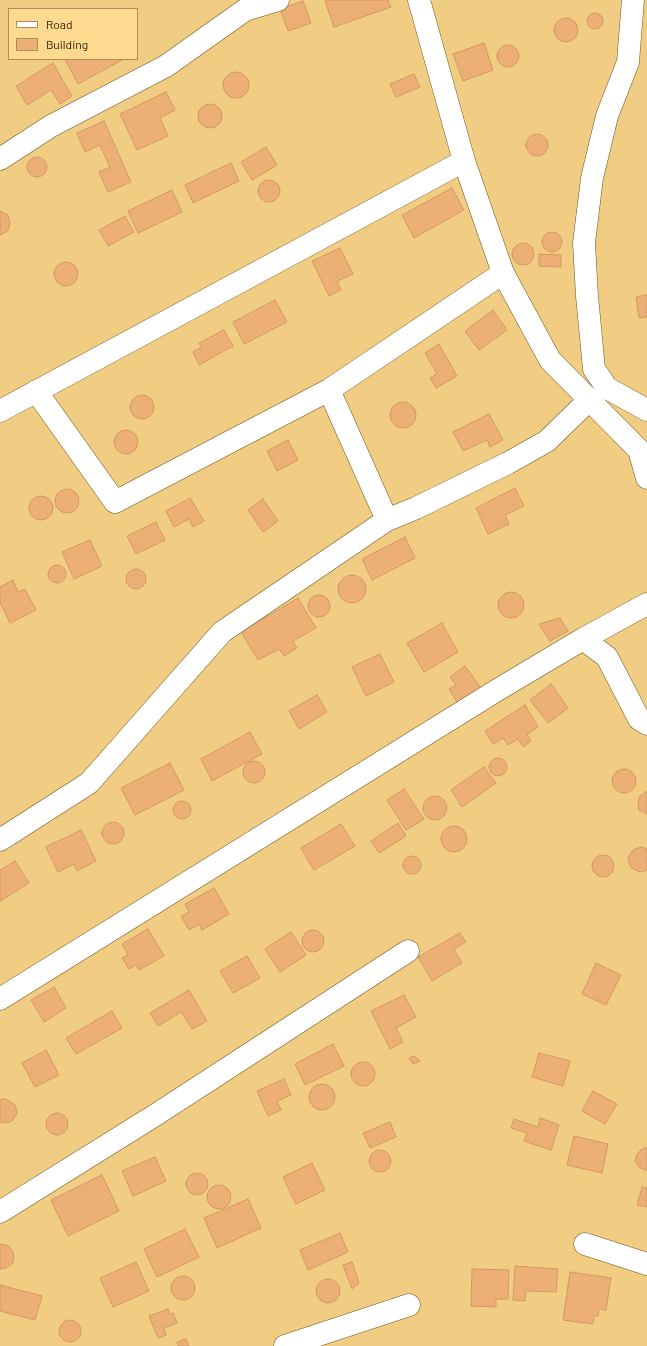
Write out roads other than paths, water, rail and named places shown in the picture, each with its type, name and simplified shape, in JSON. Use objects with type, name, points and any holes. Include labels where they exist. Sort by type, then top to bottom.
[{"type":"street","points":[[0,159],[51,126],[166,66],[245,10],[278,0]]},
{"type":"street","points":[[418,0],[464,161],[503,273],[550,360],[639,450],[647,478]]},
{"type":"street","points":[[634,0],[628,62],[607,116],[592,178],[584,243],[594,370],[607,388],[647,410]]},
{"type":"street","points":[[0,411],[464,161]]},
{"type":"street","points":[[36,391],[115,502],[329,390],[503,273]]},
{"type":"street","points":[[329,390],[387,520]]},
{"type":"street","points":[[0,840],[89,783],[222,632],[387,520],[416,508],[508,463],[547,441],[589,400]]},
{"type":"street","points":[[0,999],[492,693],[583,639],[647,604]]},
{"type":"street","points":[[583,639],[607,657],[639,719],[647,724]]},
{"type":"street","points":[[0,1212],[157,1114],[408,951]]},
{"type":"street","points":[[585,1244],[647,1264]]},
{"type":"street","points":[[285,1346],[409,1305]]}]
